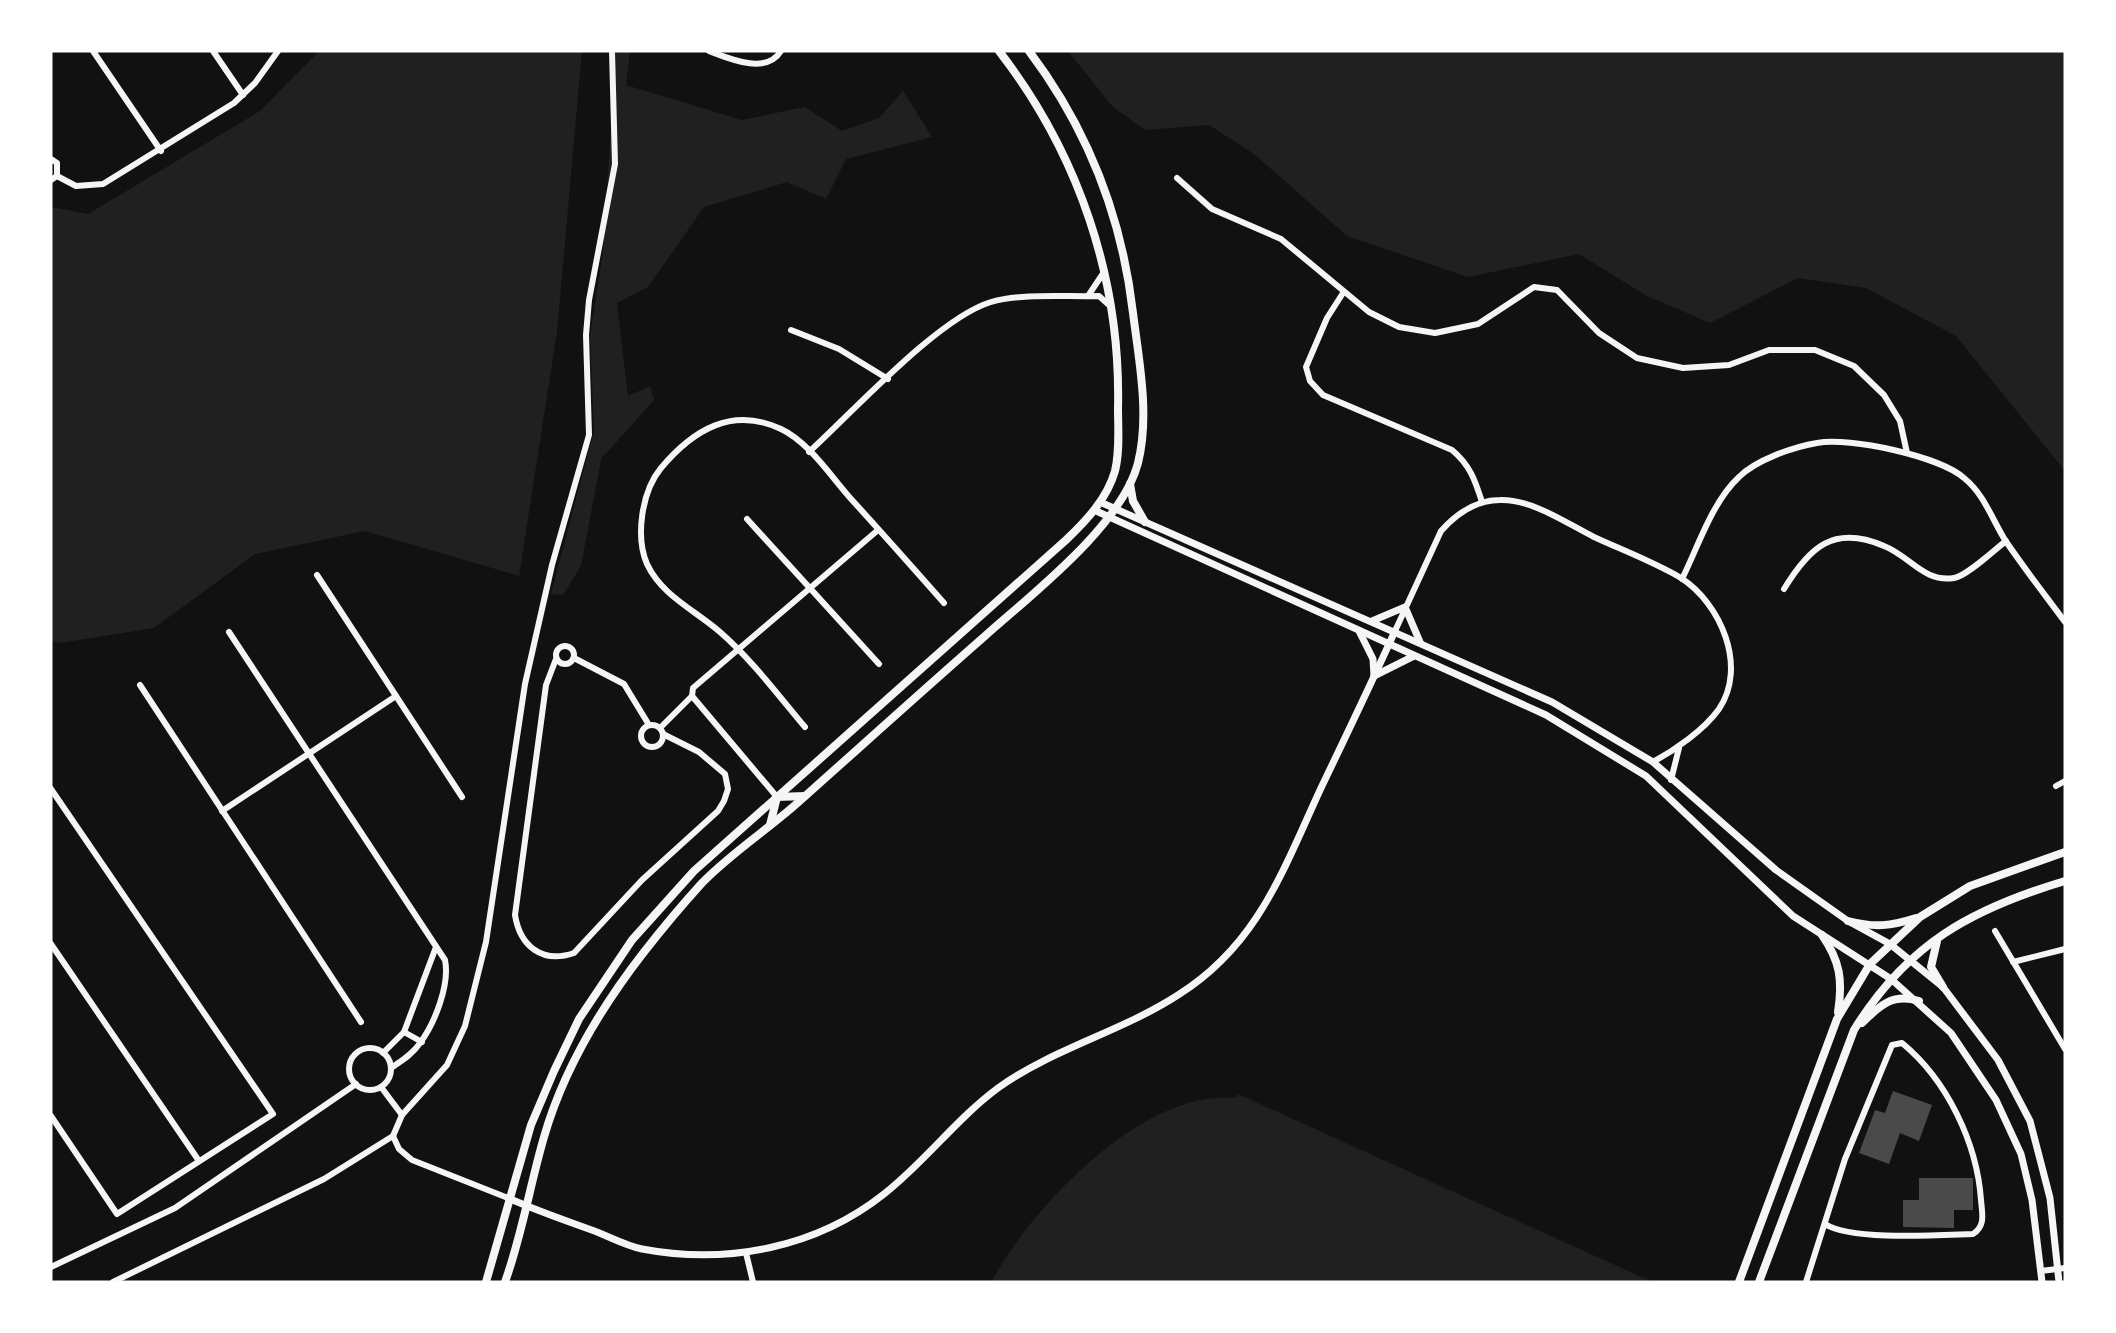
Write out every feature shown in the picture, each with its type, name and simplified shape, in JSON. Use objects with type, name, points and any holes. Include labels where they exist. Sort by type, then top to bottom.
[{"type":"main road","points":[[486,1282],[531,1125],[554,1071],[579,1018],[632,940],[694,871],[1057,549],[1100,502],[1114,473],[1118,457],[1119,359],[1105,268],[1083,199],[1051,128],[999,51]]},
{"type":"main road","points":[[505,1282],[545,1133],[566,1081],[590,1032],[645,951],[704,882],[806,796],[1040,587],[1108,517],[1138,463],[1143,423],[1131,291],[1118,228],[1107,191],[1074,123],[1029,51]]},
{"type":"main road","points":[[1130,481],[1133,500],[1145,522]]},
{"type":"main road","points":[[777,797],[806,796]]},
{"type":"main road","points":[[770,827],[777,797]]},
{"type":"main road","points":[[1848,920],[1872,927],[1889,927],[1920,916],[1991,876],[2065,852]]},
{"type":"main road","points":[[1759,1282],[1854,1030],[1875,997],[1910,960],[1965,920],[2008,898],[2065,881]]},
{"type":"main road","points":[[1739,1282],[1837,1019],[1870,964],[1920,916]]},
{"type":"main road","points":[[1822,935],[1837,956],[1842,976],[1837,1019]]},
{"type":"main road","points":[[1937,940],[1930,967],[1943,987]]},
{"type":"main road","points":[[1854,1030],[1893,998],[1904,997],[1919,1002]]},
{"type":"street","points":[[93,51],[161,151]]},
{"type":"street","points":[[213,51],[243,95]]},
{"type":"street","points":[[51,159],[59,166],[54,178],[76,186],[93,187],[103,184],[161,151],[243,95],[278,51]]},
{"type":"street","points":[[113,1282],[324,1179],[393,1136],[402,1115],[447,1065],[465,1026],[486,942],[525,684],[552,565],[589,435],[586,335],[589,300],[615,164],[612,51]]},
{"type":"street","points":[[709,51],[736,61],[760,64],[778,56],[781,51]]},
{"type":"street","points":[[1177,178],[1212,209],[1281,239],[1312,262],[1343,293],[1369,312],[1399,327],[1435,333],[1478,324],[1534,287],[1557,290],[1600,332],[1637,358],[1683,368],[1729,365],[1769,350],[1815,349],[1854,366],[1884,395],[1900,421],[1907,453]]},
{"type":"street","points":[[1088,296],[1102,278],[1105,268]]},
{"type":"street","points":[[1343,293],[1327,318],[1306,367],[1310,381],[1323,395],[1452,450],[1465,460],[1474,474],[1482,502]]},
{"type":"street","points":[[809,452],[939,332],[968,312],[1009,299],[1088,296],[1099,296],[1113,309]]},
{"type":"street","points":[[791,330],[839,349],[888,379]]},
{"type":"street","points":[[805,727],[737,649],[706,620],[671,595],[658,582],[647,564],[642,547],[647,494],[655,475],[688,440],[717,424],[742,418],[782,429],[809,452],[944,603]]},
{"type":"street","points":[[1682,579],[1723,497],[1739,476],[1761,462],[1816,443],[1836,442],[1907,453],[1946,464],[1966,479],[1982,498],[2006,541],[2065,622]]},
{"type":"street","points":[[1100,502],[1552,702],[1653,762],[1776,870],[1848,920],[1890,944],[1910,960],[1943,987],[1998,1060],[2016,1089],[2030,1121],[2050,1198],[2061,1268],[2059,1282]]},
{"type":"street","points":[[393,1136],[399,1149],[412,1160],[639,1248],[678,1254],[746,1253],[816,1234],[845,1220],[886,1192],[997,1089],[1065,1048],[1147,1012],[1209,974],[1229,955],[1269,902],[1441,531],[1453,517],[1482,502],[1520,502],[1682,579],[1707,601],[1722,625],[1729,648],[1730,671],[1719,709],[1679,746],[1653,762]]},
{"type":"street","points":[[1094,510],[1546,715],[1646,775],[1769,895],[1822,935],[1891,979],[1951,1033],[2009,1125],[2021,1154],[2032,1200],[2042,1282]]},
{"type":"street","points":[[747,519],[878,664]]},
{"type":"street","points":[[649,725],[641,733],[644,743],[651,747],[658,745],[661,731],[692,695],[693,688],[878,530]]},
{"type":"street","points":[[1784,589],[1803,558],[1828,541],[1847,538],[1884,546],[1934,579],[1958,578],[2006,541]]},
{"type":"street","points":[[317,575],[462,797]]},
{"type":"street","points":[[1372,621],[1405,607]]},
{"type":"street","points":[[1405,607],[1420,643]]},
{"type":"street","points":[[1359,631],[1370,650],[1374,676]]},
{"type":"street","points":[[229,632],[436,947],[447,970],[444,986],[422,1042],[391,1068],[388,1079],[381,1087],[368,1090],[356,1084],[350,1072],[353,1058],[370,1048],[383,1053],[391,1068]]},
{"type":"street","points":[[564,645],[571,648],[573,658],[624,684],[649,725],[699,752],[725,774],[727,789],[718,811],[642,880],[574,953],[564,957],[527,947],[517,933],[515,915],[546,685],[556,659],[555,651],[564,645]]},
{"type":"street","points":[[1374,676],[1414,656]]},
{"type":"street","points":[[556,659],[565,664],[573,658]]},
{"type":"street","points":[[140,685],[361,1022]]},
{"type":"street","points":[[692,695],[777,797]]},
{"type":"street","points":[[222,811],[396,696]]},
{"type":"street","points":[[1671,780],[1679,746]]},
{"type":"street","points":[[2056,786],[2065,781]]},
{"type":"street","points":[[51,789],[273,1114],[117,1214],[51,1116]]},
{"type":"street","points":[[1995,931],[2065,1049]]},
{"type":"street","points":[[51,944],[199,1161]]},
{"type":"street","points":[[383,1053],[404,1032],[436,947]]},
{"type":"street","points":[[2013,962],[2065,949]]},
{"type":"street","points":[[404,1032],[422,1042]]},
{"type":"street","points":[[1806,1282],[1845,1159],[1892,1045],[1896,1042],[1902,1043],[1920,1059],[1970,1142],[1979,1176],[1982,1222],[1980,1230],[1973,1234],[1908,1236],[1838,1231],[1825,1224]]},
{"type":"street","points":[[51,1268],[175,1208],[356,1084]]},
{"type":"street","points":[[381,1087],[402,1115]]},
{"type":"street","points":[[746,1253],[752,1282]]},
{"type":"street","points":[[2041,1271],[2061,1268]]},
{"type":"shaded area","points":[[319,51],[582,51],[557,332],[519,576],[365,531],[255,554],[154,628],[60,643],[51,640],[51,207],[88,214],[260,111]]},
{"type":"shaded area","points":[[616,51],[630,51],[626,85],[742,120],[805,107],[842,131],[879,118],[903,91],[932,137],[846,159],[826,199],[787,182],[704,207],[648,287],[617,303],[628,396],[650,386],[654,400],[601,459],[581,566],[563,595],[551,594],[594,431],[590,336],[603,252]]},
{"type":"shaded area","points":[[1068,51],[2065,51],[2065,471],[1956,336],[1866,288],[1798,278],[1710,323],[1645,295],[1579,254],[1468,277],[1347,236],[1254,154],[1209,125],[1145,130],[1112,106]]},
{"type":"shaded area","points":[[1238,1094],[1653,1282],[991,1282],[1009,1252],[1062,1188],[1094,1158],[1128,1132],[1164,1112],[1200,1100],[1236,1098]]},
{"type":"building","points":[[1893,1091],[1932,1105],[1919,1141],[1900,1133],[1889,1164],[1859,1153],[1875,1110],[1885,1113]]},
{"type":"building","points":[[1919,1178],[1973,1178],[1973,1210],[1954,1210],[1954,1228],[1903,1227],[1903,1200],[1919,1200]]}]
